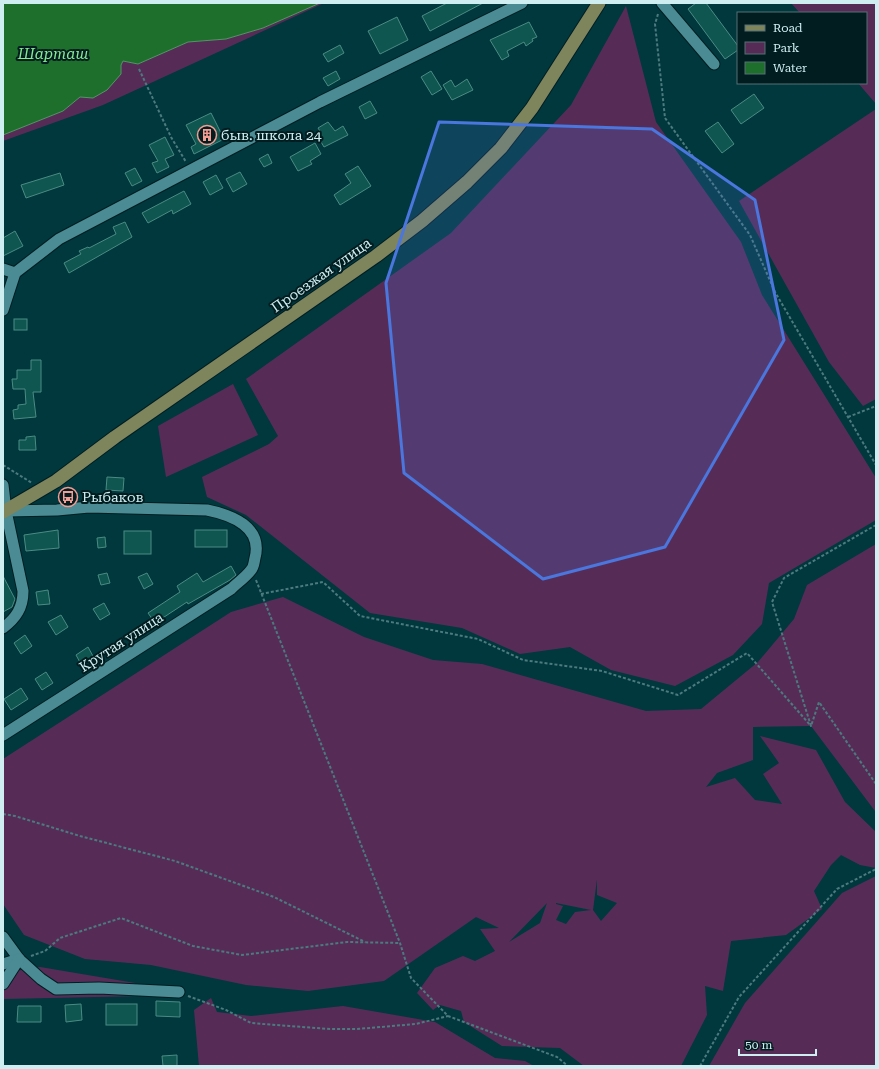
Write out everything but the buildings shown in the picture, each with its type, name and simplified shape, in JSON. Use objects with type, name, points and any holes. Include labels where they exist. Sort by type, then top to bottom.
[{"type":"main road","name":"Проезжая улица","points":[[5,512],[56,481],[121,432],[376,256],[422,221],[467,182],[501,148],[532,108],[599,3]]},
{"type":"street","points":[[3,310],[15,273],[59,239],[320,102],[522,3]]},
{"type":"street","points":[[662,3],[714,64]]},
{"type":"street","points":[[3,269],[15,273]]},
{"type":"street","points":[[3,486],[5,512],[22,591],[23,603],[14,620],[3,628]]},
{"type":"street","points":[[5,512],[89,507],[207,510],[219,512],[244,524],[253,535],[257,549],[252,569]]},
{"type":"street","name":"Крутая улица","points":[[3,735],[231,589],[252,569]]},
{"type":"street","points":[[3,937],[19,959],[41,979],[56,989],[99,988],[180,992]]},
{"type":"street","points":[[3,964],[19,959]]},
{"type":"street","points":[[3,984],[19,959]]},
{"type":"path","points":[[662,3],[655,24],[665,118],[750,235],[775,292],[876,465]]},
{"type":"path","points":[[139,69],[171,137],[190,170]]},
{"type":"path","points":[[848,418],[876,406]]},
{"type":"path","points":[[3,465],[33,484]]},
{"type":"path","points":[[811,726],[772,602],[784,578],[876,525]]},
{"type":"path","points":[[252,569],[400,943],[411,978],[448,1016],[557,1057],[568,1066]]},
{"type":"path","points":[[261,594],[324,582],[360,616],[478,639],[523,660],[602,671],[678,695],[747,653],[811,726]]},
{"type":"path","points":[[811,726],[819,702],[876,784]]},
{"type":"path","points":[[3,814],[15,816],[80,836],[175,861],[274,897],[366,942]]},
{"type":"path","points":[[700,1066],[739,997],[837,889],[876,869]]},
{"type":"path","points":[[19,959],[45,951],[60,938],[121,918],[193,946],[242,955],[347,942],[400,943]]},
{"type":"path","points":[[180,992],[226,1010],[251,1023],[330,1029],[356,1029],[416,1024],[448,1016]]},
{"type":"highlighted area","points":[[439,122],[652,129],[755,200],[784,340],[665,547],[543,579],[404,473],[386,283]]},
{"type":"green space","points":[[320,3],[324,3],[103,105],[3,141],[3,135],[63,111],[80,97],[93,98],[123,61],[138,64],[188,42],[226,39],[263,28]]},
{"type":"green space","points":[[791,3],[876,3],[876,104],[859,84],[867,84],[867,12],[799,12]]},
{"type":"green space","points":[[626,6],[656,122],[741,242],[762,295],[876,478],[876,520],[769,583],[762,624],[733,655],[675,686],[611,670],[570,647],[520,654],[462,628],[370,613],[246,515],[207,497],[202,477],[269,444],[278,436],[246,379],[451,233],[571,105]]},
{"type":"green space","points":[[876,109],[876,399],[863,406],[829,362],[739,201]]},
{"type":"green space","points":[[233,384],[258,435],[166,477],[158,426]]},
{"type":"green space","points":[[876,544],[876,810],[875,811],[811,726],[753,727],[753,760],[717,773],[706,787],[735,778],[755,800],[782,804],[763,774],[779,763],[760,736],[816,750],[845,802],[876,832],[876,868],[860,865],[841,855],[831,865],[814,891],[822,909],[786,935],[731,941],[723,991],[705,986],[707,1015],[681,1066],[584,1066],[560,1048],[502,1046],[464,1022],[461,1011],[440,1005],[433,1010],[417,993],[435,968],[463,956],[475,961],[495,951],[480,929],[499,928],[476,917],[384,981],[308,991],[246,985],[151,965],[85,959],[24,935],[3,904],[3,759],[231,612],[283,597],[364,637],[433,660],[482,664],[646,711],[701,709],[758,662],[794,619],[807,585]],"holes":[[[597,879],[597,895],[617,903],[601,921],[593,910]],[[547,903],[540,923],[509,942]],[[556,903],[591,910],[575,912],[566,924],[556,920],[563,906]]]},
{"type":"green space","points":[[876,876],[876,1066],[709,1066],[745,1003],[842,893]]},
{"type":"green space","points":[[40,967],[135,983],[143,996],[3,999],[3,973]]},
{"type":"green space","points":[[211,998],[217,1012],[251,1016],[343,1006],[435,1022],[495,1058],[525,1061],[534,1066],[199,1066],[194,1010]]},
{"type":"water","name":"Шарташ","points":[[3,3],[320,3],[263,28],[226,39],[188,42],[138,64],[123,61],[121,65],[121,74],[107,90],[93,98],[80,97],[63,111],[3,135]]},
{"type":"place","name":"быв. школа 24","points":[[207,135]]},
{"type":"place","name":"Рыбаков","points":[[68,497]]}]
